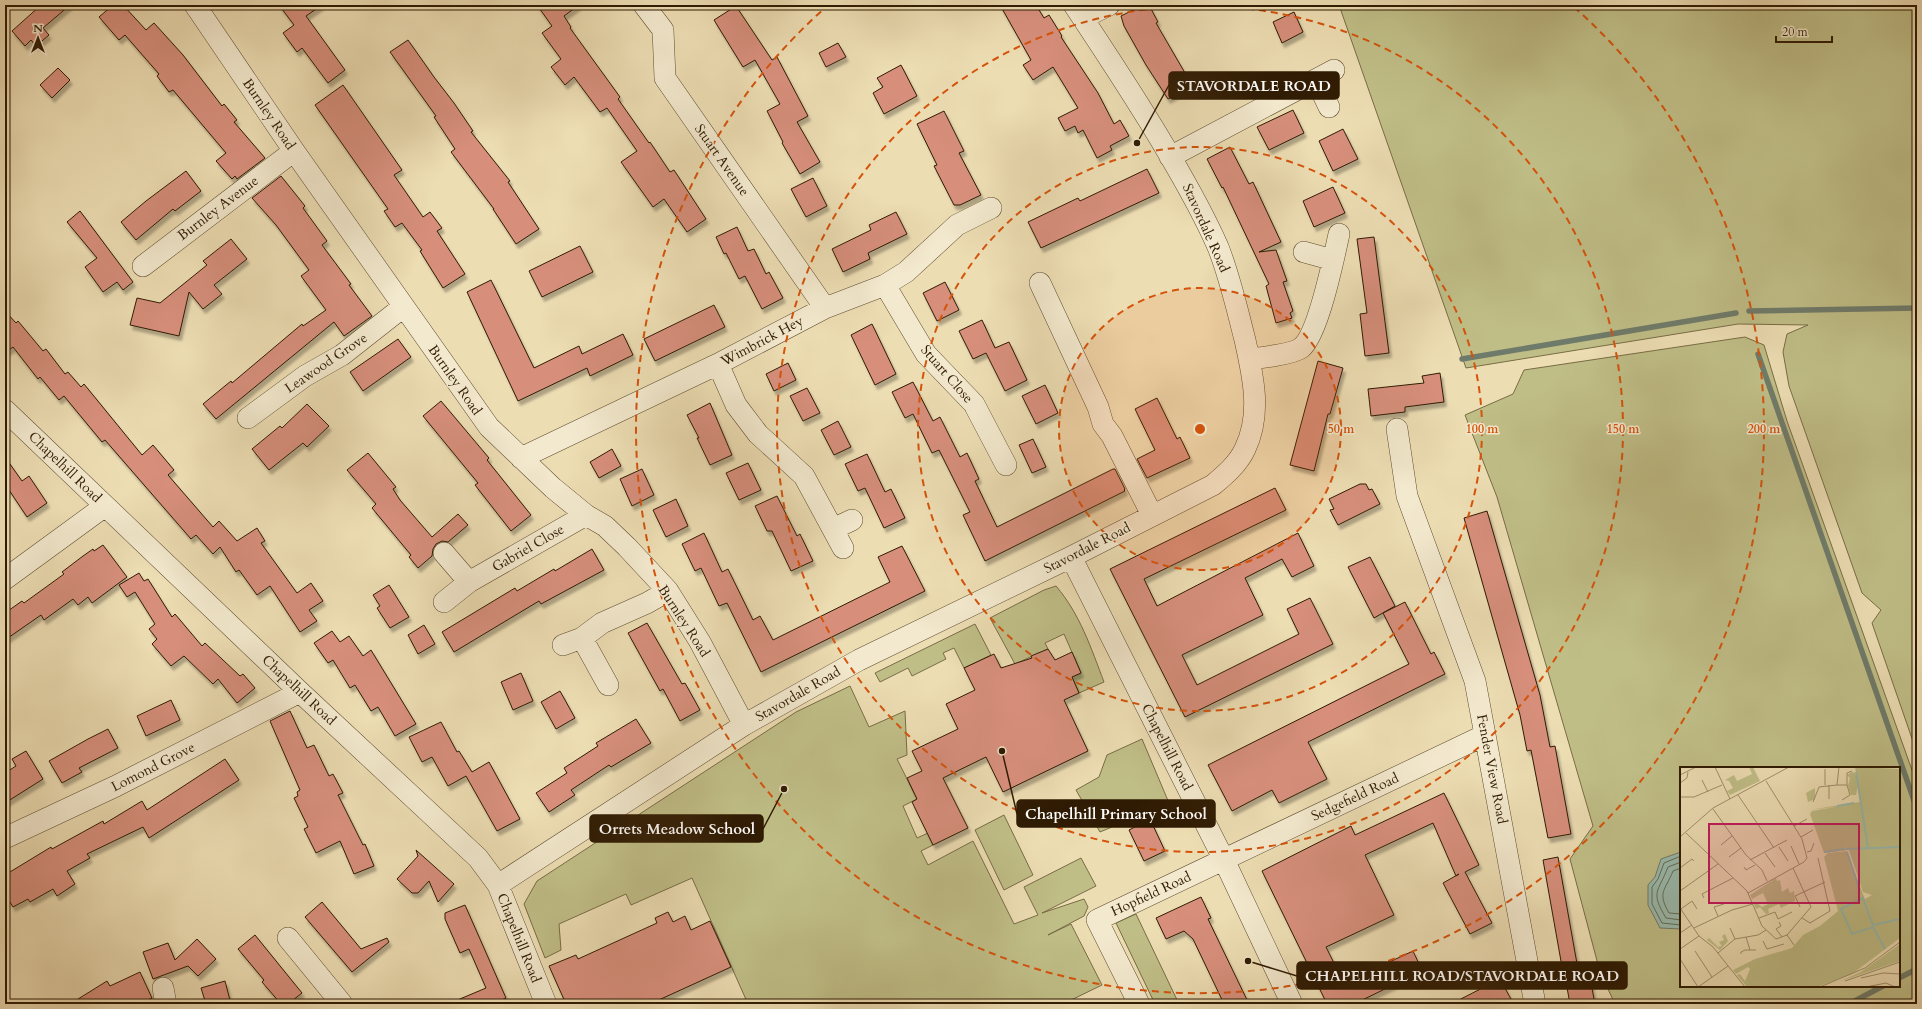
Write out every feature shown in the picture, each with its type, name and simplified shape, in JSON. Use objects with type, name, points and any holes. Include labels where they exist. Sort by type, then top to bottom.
[{"type":"street","name":"Burnley Road","points":[[195,5],[294,151],[322,188],[403,307],[489,427],[521,458],[586,515],[605,526],[668,591],[700,642],[744,725]]},
{"type":"street","name":"Stuart Avenue","points":[[644,5],[663,30],[665,78],[825,308]]},
{"type":"street","points":[[1078,12],[1109,5]]},
{"type":"street","name":"Stavordale Road","points":[[498,885],[744,725],[859,660],[1071,557],[1213,485],[1229,472],[1245,450],[1253,426],[1256,396],[1234,294],[1218,247],[1190,189],[1148,118],[1078,12]]},
{"type":"street","points":[[1170,157],[1334,70]]},
{"type":"street","points":[[1316,80],[1329,107]]},
{"type":"street","name":"Burnley Avenue","points":[[143,266],[294,151]]},
{"type":"street","name":"Wimbrick Hey","points":[[521,458],[718,364],[825,308],[885,285],[906,272],[957,225],[991,208]]},
{"type":"street","points":[[1249,359],[1273,356],[1301,348],[1312,331],[1339,234]]},
{"type":"street","points":[[1304,252],[1333,260]]},
{"type":"street","points":[[1040,283],[1098,407],[1103,424],[1112,436],[1152,515]]},
{"type":"street","name":"Stuart Close","points":[[885,285],[926,354],[974,404],[1006,465]]},
{"type":"street","name":"Leawood Grove","points":[[248,418],[305,376],[342,355],[403,307]]},
{"type":"street","points":[[718,364],[736,404],[758,434],[804,476],[843,548]]},
{"type":"street","name":"Chapelhill Road","points":[[5,410],[300,692],[478,858],[498,885],[546,1004]]},
{"type":"street","name":"Fender View Road","points":[[1397,429],[1407,496],[1475,681],[1535,1004]]},
{"type":"street","points":[[5,579],[105,506]]},
{"type":"street","name":"Gabriel Close","points":[[444,602],[469,582],[586,515]]},
{"type":"street","points":[[833,529],[852,520]]},
{"type":"street","points":[[444,553],[469,582]]},
{"type":"street","name":"Chapelhill Road","points":[[1071,557],[1224,860],[1292,1004]]},
{"type":"street","points":[[563,645],[582,638],[602,623],[647,603],[668,591]]},
{"type":"street","points":[[582,638],[608,685]]},
{"type":"street","name":"Lomond Grove","points":[[5,838],[116,786],[300,692]]},
{"type":"street","name":"Sedgefield Road","points":[[1224,860],[1486,735]]},
{"type":"street","name":"Hopfield Road","points":[[1139,1004],[1097,920],[1224,860]]},
{"type":"street","points":[[288,938],[342,1004]]},
{"type":"shaded area","points":[[1339,5],[1917,5],[1917,753],[1872,623],[1881,610],[1862,593],[1789,386],[1783,352],[1787,334],[1808,325],[1738,324],[1466,368]]},
{"type":"shaded area","points":[[1745,337],[1764,345],[1787,421],[1917,784],[1917,1004],[1615,1004],[1600,972],[1570,859],[1593,826],[1497,497],[1465,415],[1513,394],[1524,370]]},
{"type":"shaded area","points":[[1056,586],[1072,608],[1078,620],[1104,682],[1079,693],[1072,677],[1081,673],[1064,634],[1045,643],[1048,649],[1015,664],[990,618],[1044,590]]},
{"type":"shaded area","points":[[975,624],[991,655],[964,668],[954,648],[943,653],[946,659],[912,676],[908,668],[880,682],[875,673]]},
{"type":"shaded area","points":[[850,686],[869,727],[905,711],[907,755],[897,759],[917,799],[903,806],[917,838],[928,833],[933,845],[921,851],[928,865],[973,841],[1014,924],[1038,915],[1024,887],[1081,858],[1096,886],[1042,913],[1084,899],[1088,907],[1084,916],[1048,935],[1071,924],[1102,985],[1063,1004],[748,1004],[692,878],[631,905],[626,894],[559,924],[561,950],[545,958],[524,904],[537,881],[796,712]]},
{"type":"shaded area","points":[[1142,739],[1169,803],[1100,832],[1076,790],[1099,777],[1107,755]]},
{"type":"shaded area","points":[[1004,815],[1033,875],[1004,890],[975,830]]},
{"type":"shaded area","points":[[1136,914],[1179,1004],[1155,1004],[1116,923]]},
{"type":"water","points":[[1680,852],[1680,929],[1660,928],[1648,905],[1648,885],[1655,877],[1661,859]]},
{"type":"building","points":[[41,5],[70,5],[43,28],[49,35],[36,46],[31,40],[25,46],[12,31]]},
{"type":"building","points":[[113,5],[123,5],[146,30],[154,23],[183,55],[222,106],[224,104],[237,120],[234,122],[265,158],[237,179],[235,176],[232,179],[216,161],[226,153],[173,90],[169,92],[157,76],[159,74],[125,35],[119,40],[99,17]]},
{"type":"building","points":[[279,5],[322,5],[306,16],[345,70],[328,83],[302,48],[297,52],[283,33],[294,25]]},
{"type":"building","points":[[537,5],[579,5],[564,16],[571,27],[570,28],[620,97],[618,99],[670,172],[674,170],[706,219],[687,232],[664,199],[653,207],[621,162],[637,151],[607,108],[600,112],[574,77],[565,85],[551,67],[561,59],[542,33],[552,26]]},
{"type":"building","points":[[1000,5],[1036,5],[1044,18],[1049,15],[1062,36],[1061,37],[1098,93],[1114,124],[1120,120],[1129,136],[1110,146],[1112,150],[1097,158],[1083,130],[1078,133],[1075,126],[1065,131],[1058,118],[1078,108],[1053,67],[1033,80],[1023,65],[1031,60]]},
{"type":"building","points":[[1143,5],[1149,5],[1158,22],[1156,23],[1192,85],[1168,99],[1146,65],[1124,26],[1121,16]]},
{"type":"building","points":[[736,6],[772,60],[777,57],[808,116],[797,122],[820,162],[800,174],[782,143],[783,142],[767,111],[780,104],[755,60],[743,67],[714,20]]},
{"type":"building","points":[[1294,12],[1303,32],[1282,43],[1273,22]]},
{"type":"building","points":[[408,40],[454,103],[473,131],[471,132],[510,181],[508,182],[539,229],[516,244],[494,209],[451,152],[455,149],[434,117],[436,116],[390,52]]},
{"type":"building","points":[[838,43],[846,57],[826,67],[819,53]]},
{"type":"building","points":[[901,65],[917,96],[884,114],[873,93],[883,87],[877,78]]},
{"type":"building","points":[[58,68],[70,80],[52,98],[40,85]]},
{"type":"building","points":[[343,85],[402,170],[394,175],[423,217],[430,212],[442,228],[437,231],[465,274],[443,288],[420,251],[422,250],[402,223],[395,227],[384,211],[388,209],[315,105]]},
{"type":"building","points":[[1293,110],[1304,133],[1269,150],[1257,127]]},
{"type":"building","points":[[944,111],[964,151],[959,153],[981,195],[960,205],[954,205],[934,166],[937,165],[917,124]]},
{"type":"building","points":[[1343,129],[1358,159],[1333,171],[1319,141]]},
{"type":"building","points":[[1230,147],[1249,184],[1253,182],[1281,242],[1259,252],[1276,250],[1287,281],[1283,282],[1293,311],[1290,313],[1292,318],[1276,323],[1266,286],[1269,284],[1223,187],[1222,188],[1207,159]]},
{"type":"building","points":[[1147,169],[1159,193],[1041,248],[1028,222],[1078,198],[1080,201]]},
{"type":"building","points":[[186,171],[201,191],[175,211],[173,209],[136,240],[121,222]]},
{"type":"building","points":[[281,176],[305,206],[303,208],[327,241],[322,245],[351,284],[349,285],[372,316],[344,336],[334,322],[216,419],[203,404],[231,381],[232,383],[302,324],[303,326],[326,310],[301,276],[309,270],[276,225],[252,198]]},
{"type":"building","points":[[813,178],[827,206],[806,217],[791,189]]},
{"type":"building","points":[[1333,187],[1345,213],[1314,227],[1303,201]]},
{"type":"building","points":[[80,211],[133,282],[123,290],[117,282],[103,292],[85,267],[97,258],[67,222]]},
{"type":"building","points":[[896,212],[907,234],[868,253],[870,259],[843,272],[832,249],[871,230],[869,225]]},
{"type":"building","points":[[737,227],[748,251],[754,249],[766,274],[769,272],[783,298],[762,309],[745,276],[739,279],[716,237]]},
{"type":"building","points":[[1374,237],[1389,353],[1365,356],[1360,314],[1367,313],[1357,239]]},
{"type":"building","points":[[231,239],[247,259],[214,285],[222,294],[203,309],[189,292],[179,336],[130,325],[137,298],[160,303],[207,265],[203,261]]},
{"type":"building","points":[[580,246],[593,272],[542,297],[529,271]]},
{"type":"building","points":[[491,280],[534,368],[579,346],[582,354],[623,334],[633,355],[590,376],[587,368],[518,401],[467,292]]},
{"type":"building","points":[[945,282],[959,310],[937,321],[923,293]]},
{"type":"building","points":[[714,305],[725,327],[655,361],[644,339]]},
{"type":"building","points":[[5,311],[16,323],[18,321],[43,351],[46,349],[65,374],[68,372],[81,387],[84,384],[142,455],[153,445],[174,470],[168,475],[213,527],[219,521],[237,541],[257,528],[265,541],[261,543],[297,593],[311,583],[323,601],[309,610],[317,621],[300,632],[270,586],[257,595],[239,570],[236,572],[220,547],[213,554],[196,535],[191,539],[105,440],[102,442],[64,396],[59,400],[40,377],[38,379],[13,347],[5,353]]},
{"type":"building","points":[[982,320],[995,348],[1009,342],[1027,380],[1005,391],[986,353],[973,359],[959,331]]},
{"type":"building","points":[[872,324],[896,374],[875,385],[851,335]]},
{"type":"building","points":[[398,339],[411,357],[363,391],[350,372]]},
{"type":"building","points":[[1318,361],[1343,368],[1330,414],[1328,414],[1314,471],[1290,465]]},
{"type":"building","points":[[788,363],[796,380],[774,391],[766,374]]},
{"type":"building","points":[[1440,373],[1444,402],[1405,407],[1405,412],[1371,416],[1368,389],[1424,383],[1422,376]]},
{"type":"building","points":[[913,382],[933,421],[940,417],[960,457],[967,453],[979,479],[975,481],[997,527],[1113,469],[1115,469],[1125,491],[985,561],[963,515],[970,512],[939,450],[932,453],[913,414],[905,418],[892,392]]},
{"type":"building","points":[[1045,385],[1058,413],[1036,424],[1022,396]]},
{"type":"building","points":[[807,388],[820,413],[803,421],[790,396]]},
{"type":"building","points":[[1157,398],[1177,439],[1180,437],[1190,458],[1147,478],[1137,459],[1155,450],[1135,409]]},
{"type":"building","points":[[441,401],[489,458],[487,460],[531,515],[511,531],[475,485],[478,483],[423,416]]},
{"type":"building","points":[[710,403],[732,455],[710,465],[697,438],[699,438],[687,415]]},
{"type":"building","points":[[307,404],[329,426],[307,447],[303,443],[269,470],[252,449],[280,426],[282,428]]},
{"type":"building","points":[[838,421],[851,447],[834,455],[821,430]]},
{"type":"building","points":[[1033,439],[1046,467],[1032,473],[1019,445]]},
{"type":"building","points":[[612,449],[621,466],[599,478],[590,462]]},
{"type":"building","points":[[368,453],[396,487],[393,489],[400,500],[432,537],[458,514],[468,525],[448,542],[442,541],[436,544],[433,549],[432,556],[418,568],[409,557],[411,555],[372,508],[376,504],[347,470]]},
{"type":"building","points":[[867,454],[885,492],[891,489],[905,518],[884,528],[865,488],[858,491],[845,464]]},
{"type":"building","points":[[5,457],[22,481],[29,476],[47,503],[27,517],[5,484]]},
{"type":"building","points":[[748,463],[761,490],[739,500],[726,473]]},
{"type":"building","points":[[642,469],[654,495],[632,506],[620,479]]},
{"type":"building","points":[[1360,484],[1366,484],[1369,490],[1372,489],[1380,504],[1338,525],[1330,510],[1334,509],[1329,499]]},
{"type":"building","points":[[1275,488],[1286,510],[1144,579],[1157,606],[1298,533],[1314,566],[1292,577],[1282,559],[1245,578],[1263,615],[1182,655],[1197,685],[1299,634],[1287,609],[1310,598],[1333,644],[1185,717],[1110,569]]},
{"type":"building","points":[[777,496],[797,536],[800,534],[813,561],[791,571],[772,531],[767,531],[755,506]]},
{"type":"building","points":[[676,499],[688,526],[666,537],[653,510]]},
{"type":"building","points":[[1487,511],[1540,695],[1550,747],[1555,746],[1571,834],[1548,838],[1531,750],[1527,751],[1520,715],[1464,518]]},
{"type":"building","points":[[704,533],[722,572],[728,569],[753,620],[760,616],[773,640],[890,582],[878,557],[902,546],[925,591],[761,672],[727,603],[719,606],[701,568],[695,571],[682,544]]},
{"type":"building","points":[[103,545],[127,577],[92,603],[88,597],[78,605],[73,599],[44,620],[41,615],[5,640],[5,613],[22,601],[24,603],[64,574],[62,572],[83,556],[93,549],[94,551]]},
{"type":"building","points":[[592,549],[604,570],[541,604],[539,601],[454,652],[442,632],[515,588],[517,591]]},
{"type":"building","points":[[1370,557],[1395,606],[1374,618],[1348,567]]},
{"type":"building","points":[[139,573],[144,581],[148,579],[172,617],[175,614],[202,646],[205,643],[240,676],[243,674],[255,688],[237,703],[218,679],[213,684],[184,656],[171,666],[152,644],[157,639],[149,629],[155,624],[135,592],[127,597],[119,585]]},
{"type":"building","points":[[389,585],[409,617],[390,628],[377,608],[380,606],[373,595]]},
{"type":"building","points":[[1405,602],[1431,654],[1434,652],[1445,674],[1308,742],[1327,779],[1279,803],[1272,790],[1232,811],[1208,765],[1409,664],[1383,613]]},
{"type":"building","points":[[647,623],[682,684],[685,683],[700,710],[680,721],[663,689],[660,691],[628,633]]},
{"type":"building","points":[[424,625],[435,644],[418,654],[408,635]]},
{"type":"building","points":[[332,631],[340,642],[349,636],[363,656],[371,650],[416,724],[395,736],[378,707],[371,711],[355,685],[350,688],[333,660],[328,663],[314,643]]},
{"type":"building","points":[[1048,649],[1055,660],[1072,652],[1081,673],[1072,677],[1079,693],[1064,700],[1088,751],[1003,792],[986,757],[943,778],[968,828],[933,845],[912,802],[917,799],[907,778],[922,771],[912,751],[958,729],[946,704],[975,690],[964,668],[994,654],[1001,668],[1032,658],[1031,656]]},
{"type":"building","points":[[521,673],[533,701],[513,710],[501,682]]},
{"type":"building","points":[[560,691],[575,718],[556,729],[541,702]]},
{"type":"building","points":[[171,700],[180,720],[146,736],[137,716]]},
{"type":"building","points":[[290,711],[307,748],[314,745],[329,776],[333,774],[343,793],[338,795],[363,845],[365,844],[374,866],[354,874],[340,841],[316,853],[304,829],[308,827],[294,798],[298,796],[297,792],[300,790],[270,721]]},
{"type":"building","points":[[636,719],[651,743],[611,767],[609,765],[571,790],[575,795],[549,812],[536,793],[567,773],[564,768],[598,746],[596,743]]},
{"type":"building","points":[[441,722],[457,752],[459,751],[472,772],[489,762],[520,819],[497,831],[466,776],[448,786],[432,757],[422,762],[409,737]]},
{"type":"building","points":[[108,729],[118,748],[79,768],[82,772],[62,783],[49,761]]},
{"type":"building","points":[[26,751],[43,779],[5,803],[5,773],[16,766],[12,759]]},
{"type":"building","points":[[225,759],[239,780],[149,838],[143,827],[87,854],[90,858],[67,871],[75,884],[57,896],[53,889],[30,902],[28,899],[13,907],[5,894],[5,875],[51,847],[52,849],[103,821],[104,824],[142,801],[147,810]]},
{"type":"building","points":[[1444,793],[1479,865],[1465,872],[1492,923],[1470,934],[1443,883],[1456,876],[1433,823],[1365,855],[1394,915],[1326,947],[1344,983],[1413,951],[1420,966],[1420,972],[1354,1004],[1327,1004],[1262,871],[1351,826],[1355,835]]},
{"type":"building","points":[[1150,819],[1165,851],[1144,861],[1129,830]]},
{"type":"building","points":[[416,850],[454,884],[438,902],[429,881],[418,893],[412,893],[397,879],[418,856]]},
{"type":"building","points":[[1558,857],[1579,975],[1564,978],[1543,860]]},
{"type":"building","points":[[1201,897],[1211,918],[1208,919],[1249,1004],[1224,1004],[1193,939],[1184,931],[1166,939],[1156,918]]},
{"type":"building","points":[[322,902],[361,949],[387,938],[389,942],[352,972],[305,917]]},
{"type":"building","points":[[465,905],[506,998],[493,1004],[448,1004],[486,988],[469,949],[460,953],[445,919],[445,913]]},
{"type":"building","points":[[668,912],[673,922],[685,916],[691,930],[710,921],[731,967],[650,1004],[566,1004],[549,966],[576,955],[578,959],[657,923],[655,918]]},
{"type":"building","points":[[255,935],[302,993],[288,1004],[281,1004],[262,982],[264,980],[238,949]]},
{"type":"building","points":[[197,939],[216,959],[198,976],[188,966],[153,979],[143,952],[168,943],[175,960]]},
{"type":"building","points":[[140,972],[152,998],[139,1004],[70,1004],[107,981],[110,986]]},
{"type":"building","points":[[1590,978],[1595,1004],[1570,1004],[1566,982]]},
{"type":"building","points":[[1500,979],[1511,999],[1500,1004],[1451,1004]]},
{"type":"building","points":[[225,981],[231,1004],[206,1004],[201,988]]},
{"type":"waterway","points":[[1749,311],[1917,308]]},
{"type":"waterway","points":[[1462,359],[1736,313]]},
{"type":"waterway","points":[[1758,354],[1917,809]]},
{"type":"waterway","points":[[1900,978],[1917,969]]},
{"type":"waterway","points":[[1849,1004],[1881,987]]},
{"type":"place","name":"STAVORDALE ROAD","points":[[1137,143]]},
{"type":"place","name":"Chapelhill Primary School","points":[[1002,751]]},
{"type":"place","name":"Orrets Meadow School","points":[[784,789]]},
{"type":"place","name":"CHAPELHILL ROAD/STAVORDALE ROAD","points":[[1248,961]]}]
